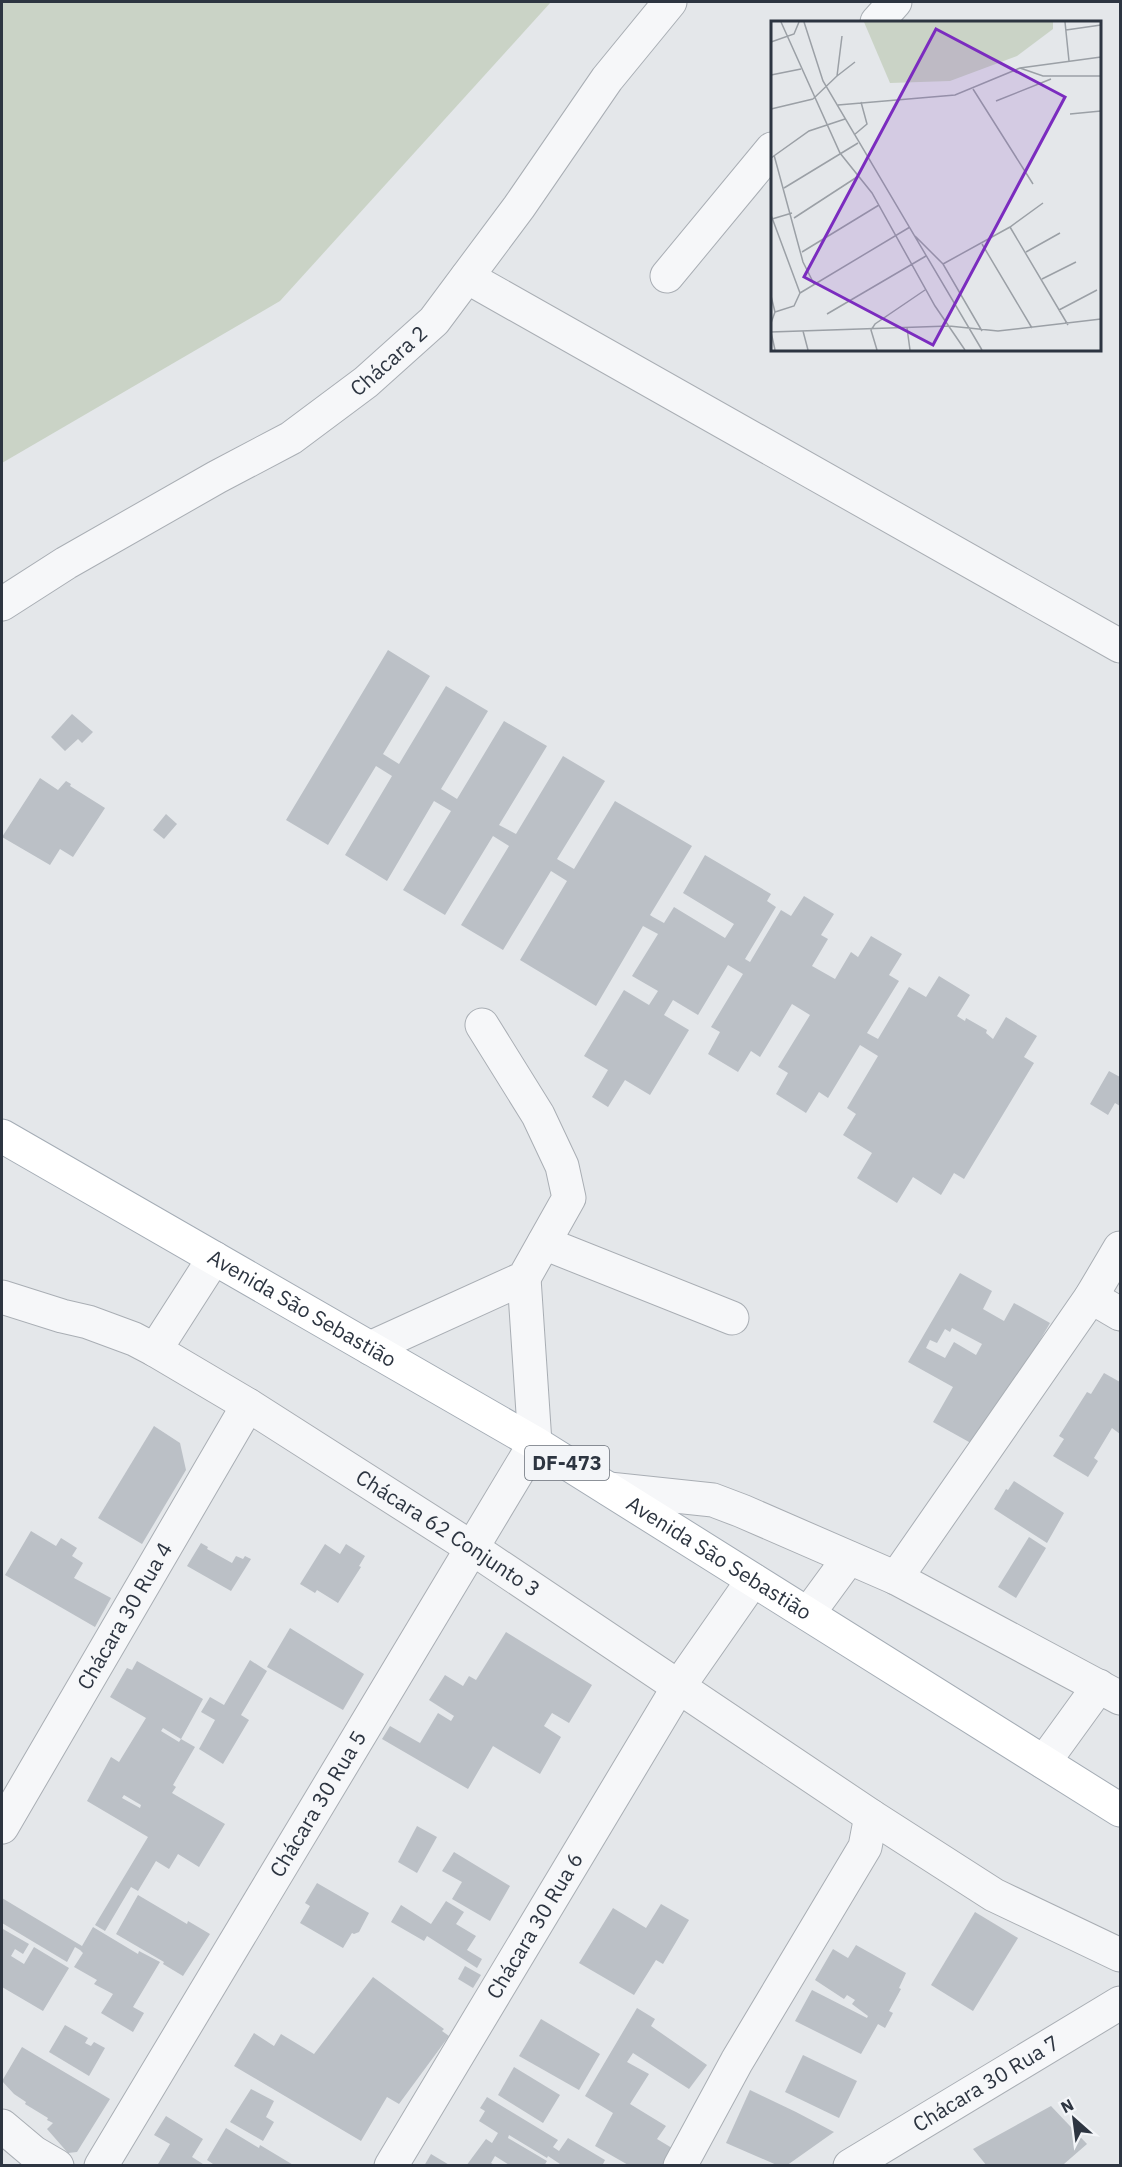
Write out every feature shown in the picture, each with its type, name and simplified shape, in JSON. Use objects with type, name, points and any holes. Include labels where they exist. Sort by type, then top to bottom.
[{"type":"main road","name":"Avenida São Sebastião","points":[[2,1136],[535,1443],[1120,1810]]},
{"type":"street","name":"Chácara 2","points":[[2,604],[76,557],[291,438],[366,382],[434,321],[519,207],[608,79],[670,2]]},
{"type":"street","points":[[878,21],[895,2]]},
{"type":"street","points":[[668,276],[771,150]]},
{"type":"street","points":[[467,277],[1120,646]]},
{"type":"street","points":[[482,1025],[538,1115],[562,1166],[569,1198],[524,1278],[535,1443]]},
{"type":"street","points":[[543,1243],[732,1318]]},
{"type":"street","points":[[896,1578],[1091,1297],[1120,1248]]},
{"type":"street","points":[[155,1350],[214,1258]]},
{"type":"street","points":[[370,1348],[524,1278]]},
{"type":"street","name":"Chácara 62 Conjunto 3","points":[[2,1297],[88,1322],[134,1339],[248,1405],[472,1548],[871,1816]]},
{"type":"street","points":[[1091,1297],[1120,1314]]},
{"type":"street","name":"Chácara 30 Rua 4","points":[[2,1827],[248,1405]]},
{"type":"street","name":"Chácara 30 Rua 5","points":[[100,2166],[535,1443]]},
{"type":"street","points":[[609,1489],[713,1500],[896,1578],[1110,1692],[1044,1762]]},
{"type":"street","points":[[808,1614],[849,1558]]},
{"type":"street","name":"Chácara 30 Rua 6","points":[[391,2166],[679,1686],[753,1580]]},
{"type":"street","points":[[680,2166],[737,2061],[865,1847],[871,1816],[994,1895],[1120,1955]]},
{"type":"street","name":"Chácara 30 Rua 7","points":[[850,2166],[891,2156],[1120,2003]]},
{"type":"street","points":[[2,2126],[33,2152],[57,2166]]},
{"type":"shaded area","points":[[2,2],[551,2],[280,301],[2,463]]},
{"type":"building","points":[[388,650],[430,676],[383,754],[399,764],[446,686],[488,711],[441,789],[457,799],[504,721],[547,746],[499,825],[516,834],[563,756],[605,781],[557,859],[574,869],[615,801],[692,846],[650,915],[653,917],[664,923],[674,907],[725,938],[734,924],[683,893],[705,855],[771,894],[767,901],[776,907],[745,959],[750,962],[781,910],[791,916],[804,896],[834,914],[821,935],[828,939],[812,966],[835,979],[851,952],[858,957],[871,936],[902,954],[889,975],[899,981],[867,1033],[878,1039],[909,987],[926,997],[939,976],[970,995],[957,1016],[965,1021],[966,1018],[987,1030],[986,1033],[993,1039],[1006,1017],[1037,1036],[1024,1057],[1034,1063],[964,1179],[954,1173],[941,1195],[913,1177],[897,1203],[857,1178],[872,1153],[843,1135],[856,1114],[847,1108],[878,1056],[860,1045],[828,1098],[819,1092],[806,1113],[776,1094],[788,1073],[778,1067],[810,1015],[792,1004],[760,1057],[751,1051],[738,1072],[708,1054],[720,1032],[711,1027],[743,974],[728,965],[698,1015],[673,1000],[664,1015],[689,1030],[650,1095],[625,1080],[608,1107],[592,1097],[608,1070],[584,1056],[624,990],[649,1005],[658,991],[632,976],[658,934],[643,926],[596,1006],[520,960],[567,881],[551,871],[503,950],[461,925],[509,846],[493,836],[445,915],[403,890],[451,811],[434,801],[387,881],[345,855],[392,776],[376,766],[328,845],[286,820]]},
{"type":"building","points":[[72,714],[93,732],[82,743],[78,739],[65,751],[51,737]]},
{"type":"building","points":[[40,778],[58,790],[66,781],[71,784],[70,786],[105,808],[73,857],[60,849],[50,865],[2,837]]},
{"type":"building","points":[[166,814],[177,824],[164,839],[153,830]]},
{"type":"building","points":[[1109,1071],[1120,1077],[1120,1106],[1115,1103],[1108,1115],[1090,1104]]},
{"type":"building","points":[[960,1273],[992,1291],[983,1309],[1004,1321],[1014,1303],[1050,1323],[978,1447],[933,1422],[953,1387],[908,1362]],"holes":[[[952,1328],[982,1344],[976,1355],[954,1342],[945,1358],[926,1348],[930,1340],[937,1343],[945,1329],[950,1332]]]},
{"type":"building","points":[[1104,1373],[1120,1382],[1120,1434],[1112,1428],[1094,1458],[1098,1461],[1088,1477],[1053,1456],[1064,1439],[1059,1436],[1087,1392],[1091,1394]]},
{"type":"building","points":[[154,1426],[180,1443],[186,1470],[142,1544],[98,1518]]},
{"type":"building","points":[[1014,1481],[1064,1513],[1047,1543],[994,1509],[1006,1489],[1008,1490]]},
{"type":"building","points":[[31,1531],[56,1546],[61,1538],[77,1548],[72,1556],[83,1563],[74,1578],[111,1598],[95,1627],[5,1575]]},
{"type":"building","points":[[1029,1537],[1046,1548],[1016,1598],[998,1587]]},
{"type":"building","points":[[201,1543],[232,1563],[236,1556],[251,1559],[231,1591],[187,1566]]},
{"type":"building","points":[[325,1544],[340,1554],[346,1544],[365,1556],[359,1566],[361,1567],[338,1603],[317,1590],[315,1593],[300,1584]]},
{"type":"building","points":[[290,1628],[364,1674],[343,1710],[267,1667]]},
{"type":"building","points":[[506,1632],[592,1685],[569,1723],[552,1713],[544,1726],[561,1737],[540,1774],[493,1746],[468,1789],[382,1739],[390,1726],[420,1743],[438,1713],[451,1721],[454,1716],[429,1700],[445,1675],[463,1686],[469,1676],[476,1680]]},
{"type":"building","points":[[250,1660],[267,1671],[241,1715],[249,1720],[223,1764],[199,1749],[215,1720],[201,1712],[210,1697],[224,1705]]},
{"type":"building","points":[[137,1661],[203,1699],[181,1739],[195,1747],[173,1785],[176,1787],[172,1793],[225,1824],[199,1867],[178,1854],[169,1869],[156,1861],[138,1891],[131,1887],[105,1931],[95,1925],[148,1837],[87,1801],[111,1757],[119,1762],[146,1718],[110,1697],[127,1668],[132,1670]],"holes":[[[163,1728],[181,1739],[179,1742],[161,1731]],[[124,1795],[141,1805],[140,1808],[122,1798]]]},
{"type":"building","points":[[417,1826],[437,1837],[417,1873],[398,1862]]},
{"type":"building","points":[[454,1852],[510,1886],[490,1921],[452,1899],[462,1882],[442,1871]]},
{"type":"building","points":[[317,1883],[369,1913],[359,1932],[352,1933],[343,1948],[300,1923],[310,1906],[305,1903]]},
{"type":"building","points":[[138,1895],[187,1924],[188,1921],[210,1934],[183,1976],[116,1934]]},
{"type":"building","points":[[2,1898],[82,1946],[93,1927],[138,1954],[139,1951],[160,1962],[133,2007],[144,2013],[133,2032],[101,2013],[113,1994],[94,1984],[97,1980],[74,1967],[83,1953],[75,1947],[67,1962],[2,1923]]},
{"type":"building","points":[[446,1901],[464,1912],[456,1924],[476,1936],[467,1950],[482,1959],[477,1968],[427,1936],[424,1941],[391,1922],[401,1905],[431,1924]]},
{"type":"building","points":[[661,1904],[689,1920],[663,1964],[656,1960],[634,1995],[579,1963],[613,1908],[646,1928]]},
{"type":"building","points":[[975,1912],[1018,1938],[973,2011],[931,1985]]},
{"type":"building","points":[[3,1929],[29,1944],[23,1954],[15,1949],[11,1956],[24,1964],[34,1947],[69,1968],[43,2011],[2,1987]]},
{"type":"building","points":[[856,1945],[906,1973],[899,1988],[901,1989],[889,2011],[893,2013],[885,2028],[878,2024],[861,2054],[795,2021],[812,1990],[867,2018],[868,2016],[852,2004],[855,2000],[847,1995],[844,1999],[815,1980],[833,1949],[848,1958]]},
{"type":"building","points":[[465,1966],[481,1975],[473,1988],[458,1979]]},
{"type":"building","points":[[373,1977],[444,2029],[442,2031],[449,2036],[399,2104],[387,2097],[361,2141],[234,2066],[254,2033],[274,2046],[281,2034],[314,2054]]},
{"type":"building","points":[[637,2008],[655,2019],[651,2026],[707,2065],[689,2089],[633,2053],[627,2062],[649,2074],[630,2104],[666,2126],[657,2139],[677,2151],[669,2166],[630,2166],[595,2146],[613,2113],[585,2096]]},
{"type":"building","points":[[541,2019],[600,2054],[579,2090],[519,2056]]},
{"type":"building","points":[[65,2025],[88,2038],[85,2043],[91,2046],[94,2042],[105,2048],[89,2076],[49,2052]]},
{"type":"building","points":[[22,2047],[110,2099],[77,2152],[68,2153],[47,2129],[53,2123],[25,2104],[26,2102],[14,2094],[2,2081]]},
{"type":"building","points":[[803,2055],[857,2081],[839,2118],[785,2092]]},
{"type":"building","points":[[514,2067],[560,2095],[543,2123],[498,2095]]},
{"type":"building","points":[[251,2089],[274,2101],[266,2117],[274,2122],[263,2141],[230,2122]]},
{"type":"building","points":[[750,2090],[834,2132],[786,2166],[779,2166],[726,2143]]},
{"type":"building","points":[[487,2097],[558,2140],[553,2147],[559,2151],[568,2138],[605,2160],[602,2166],[563,2166],[509,2135],[508,2138],[547,2161],[544,2166],[511,2166],[495,2156],[491,2163],[496,2166],[466,2166],[486,2139],[492,2143],[498,2133],[479,2121],[485,2111],[480,2108]]},
{"type":"building","points":[[1051,2106],[1087,2144],[1061,2166],[987,2166],[973,2149]]},
{"type":"building","points":[[166,2116],[203,2139],[192,2157],[206,2166],[158,2164],[170,2144],[154,2135]]},
{"type":"building","points":[[226,2128],[295,2166],[216,2166],[207,2160]]},
{"type":"building","points":[[431,2154],[451,2166],[424,2166]]}]
